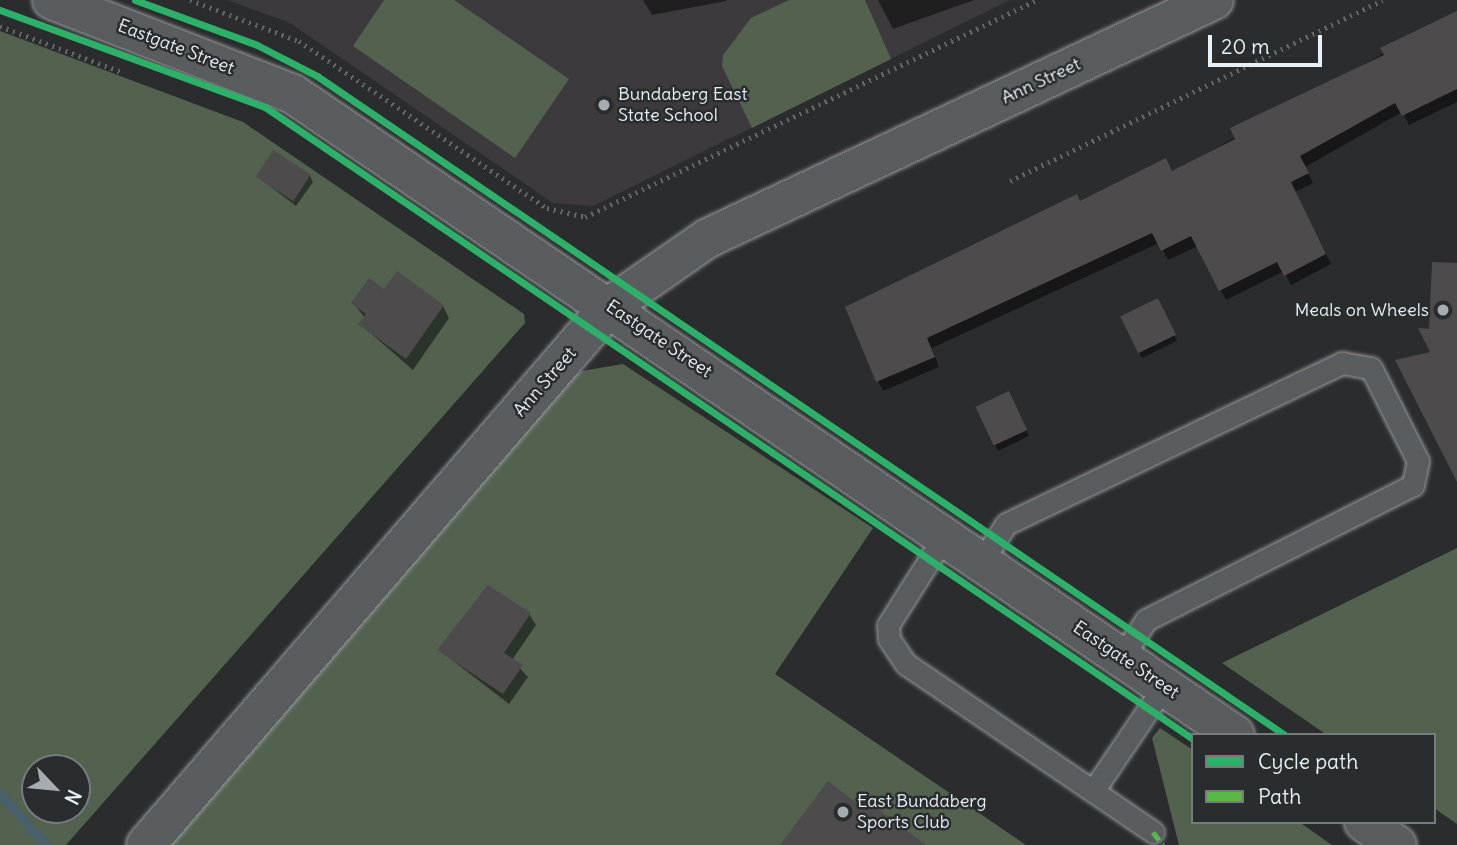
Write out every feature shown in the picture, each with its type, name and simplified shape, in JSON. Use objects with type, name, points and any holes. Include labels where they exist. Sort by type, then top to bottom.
[{"type":"street","name":"Eastgate Street","points":[[52,0],[293,94],[610,306],[1232,733]]},
{"type":"street","name":"Ann Street","points":[[146,845],[610,306],[708,238],[1214,0]]},
{"type":"street","points":[[1367,824],[1397,845]]},
{"type":"lane","points":[[982,561],[1006,524],[1342,363],[1371,368],[1418,461],[1413,485],[1146,620],[1122,657]]},
{"type":"lane","points":[[945,535],[895,608],[888,625],[895,652],[1153,832]]},
{"type":"lane","points":[[1093,791],[1164,686]]},
{"type":"path","points":[[190,0],[299,41],[547,208],[573,217],[629,198],[1037,0]]},
{"type":"path","points":[[1010,181],[1382,0]]},
{"type":"path","points":[[0,26],[130,75]]},
{"type":"shaded area","name":"Bundaberg East State School","points":[[227,0],[1010,0],[593,206],[553,203],[290,23]]},
{"type":"green space","points":[[384,0],[454,0],[569,79],[515,158],[353,46]]},
{"type":"green space","points":[[789,0],[865,0],[891,59],[752,128],[722,66],[723,55],[751,18]]},
{"type":"green space","points":[[0,31],[243,122],[524,314],[525,323],[91,817],[91,754],[21,754],[21,824],[84,824],[66,845],[0,845]]},
{"type":"green space","points":[[623,364],[873,528],[775,674],[1026,845],[166,845],[563,384],[582,371]]},
{"type":"green space","points":[[1457,548],[1457,824],[1436,809],[1436,733],[1324,733],[1222,663]]},
{"type":"green space","points":[[1160,728],[1191,749],[1191,824],[1302,824],[1332,845],[1179,845],[1152,738]]},
{"type":"building","points":[[1457,11],[1457,89],[1402,116],[1395,103],[1300,156],[1309,173],[1291,182],[1326,254],[1284,276],[1277,262],[1219,291],[1191,236],[1161,251],[1152,233],[927,338],[935,357],[876,382],[845,307],[1077,194],[1080,201],[1166,158],[1172,171],[1235,139],[1230,128],[1384,55],[1380,48]]},
{"type":"building","points":[[273,150],[311,175],[293,201],[256,177]]},
{"type":"building","points":[[1432,262],[1457,263],[1457,482],[1395,360],[1430,352],[1418,328],[1429,329]]},
{"type":"building","points":[[397,271],[444,305],[406,359],[358,324],[366,314],[351,303],[369,278],[384,289]]},
{"type":"building","points":[[1158,298],[1176,335],[1138,353],[1120,316]]},
{"type":"building","points":[[1009,391],[1027,430],[994,446],[975,407]]},
{"type":"building","points":[[488,585],[531,613],[504,653],[523,665],[503,694],[437,650]]},
{"type":"building","name":"East Bundaberg Sports Club","points":[[828,781],[858,804],[863,798],[926,845],[780,845]]},
{"type":"waterway","points":[[0,794],[46,845]]},
{"type":"marked path","points":[[1153,832],[1163,845]]},
{"type":"cycle path","points":[[135,0],[257,45],[317,76],[1282,733]]},
{"type":"cycle path","points":[[0,10],[265,107],[1191,738]]},
{"type":"place","name":"Bundaberg East State School","points":[[604,105]]},
{"type":"place","name":"Meals on Wheels","points":[[1443,310]]},
{"type":"place","name":"East Bundaberg Sports Club","points":[[843,812]]}]
